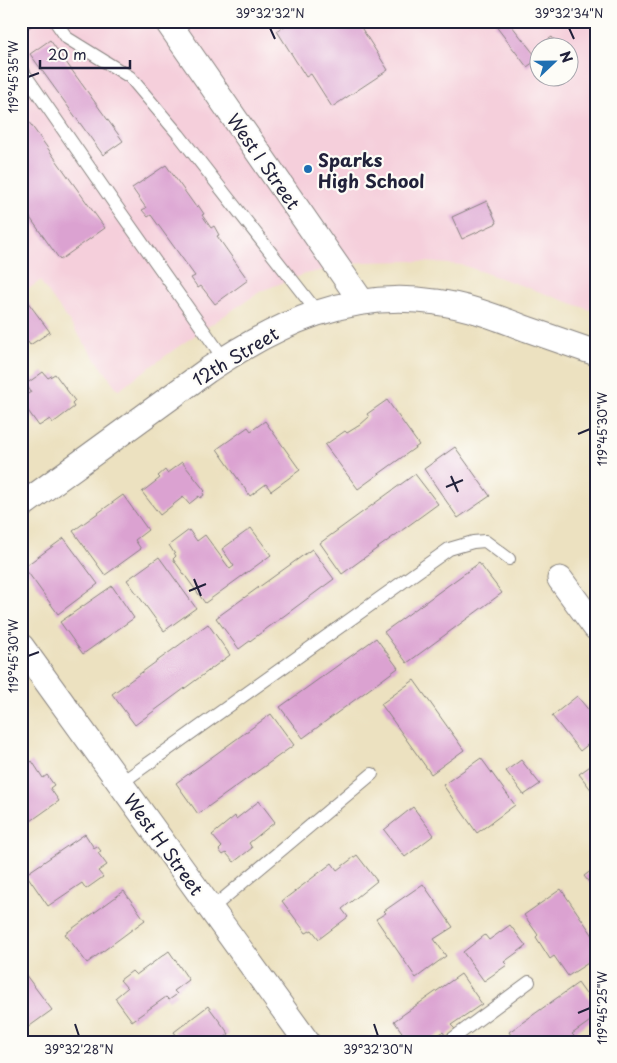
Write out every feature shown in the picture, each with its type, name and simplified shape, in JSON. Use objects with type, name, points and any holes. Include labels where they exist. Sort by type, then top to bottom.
[{"type":"street","name":"West I Street","points":[[167,21],[362,302]]},
{"type":"street","name":"12th Street","points":[[21,506],[224,359],[251,342],[318,313],[341,306],[383,299],[436,302],[491,315],[596,353]]},
{"type":"street","points":[[560,579],[596,628]]},
{"type":"street","name":"West H Street","points":[[21,646],[307,1042]]},
{"type":"lane","points":[[55,21],[67,38],[130,77],[179,135],[318,313]]},
{"type":"lane","points":[[21,70],[224,359]]},
{"type":"lane","points":[[120,783],[449,549],[473,542],[485,541],[509,559]]},
{"type":"lane","points":[[211,909],[372,774]]},
{"type":"lane","points":[[448,1042],[529,982]]},
{"type":"shaded area","name":"Sparks High School","points":[[21,21],[596,21],[596,312],[462,265],[410,261],[363,262],[305,274],[261,291],[118,390],[40,281],[21,294]]},
{"type":"building","points":[[21,21],[38,21],[21,33]]},
{"type":"building","points":[[292,21],[343,21],[347,26],[357,21],[388,70],[332,107],[311,74],[306,77],[277,31]]},
{"type":"building","points":[[499,21],[508,21],[530,49],[530,65],[527,67],[495,25]]},
{"type":"building","points":[[50,40],[123,141],[103,155],[30,54]]},
{"type":"building","points":[[21,111],[105,228],[60,260],[21,205]]},
{"type":"building","points":[[166,165],[196,207],[198,205],[211,228],[214,226],[219,235],[217,236],[248,280],[215,304],[201,286],[198,288],[191,278],[195,276],[151,215],[148,217],[142,210],[146,208],[132,188]]},
{"type":"building","points":[[487,201],[497,223],[462,239],[452,217]]},
{"type":"building","points":[[24,297],[50,332],[30,345],[28,342],[21,347],[21,300]]},
{"type":"building","points":[[43,372],[48,378],[55,374],[75,401],[72,404],[74,407],[53,423],[50,419],[39,426],[21,401],[21,398],[31,392],[26,384]]},
{"type":"building","points":[[387,400],[419,445],[358,489],[325,445],[345,431],[347,433],[360,425],[369,417],[367,414]]},
{"type":"building","points":[[265,421],[300,470],[271,491],[266,484],[250,496],[217,449],[248,427],[251,431]]},
{"type":"building","points":[[455,447],[490,496],[458,518],[424,469]]},
{"type":"building","points":[[182,462],[205,491],[204,495],[200,498],[199,496],[189,504],[183,497],[160,515],[142,492],[160,478],[158,476],[165,470],[167,473]]},
{"type":"building","points":[[415,474],[438,504],[342,574],[320,543]]},
{"type":"building","points":[[123,495],[148,530],[135,540],[141,549],[105,575],[73,531]]},
{"type":"building","points":[[251,528],[271,555],[205,603],[173,559],[176,556],[169,545],[189,530],[197,541],[205,535],[230,569],[234,566],[222,549]]},
{"type":"building","points":[[64,538],[98,584],[58,614],[24,567]]},
{"type":"building","points":[[312,549],[334,579],[239,649],[216,618]]},
{"type":"building","points":[[159,557],[196,608],[164,631],[127,580]]},
{"type":"building","points":[[479,563],[502,593],[407,663],[384,632]]},
{"type":"building","points":[[112,586],[134,618],[83,654],[60,622]]},
{"type":"building","points":[[208,624],[230,655],[135,725],[112,694]]},
{"type":"building","points":[[376,638],[398,668],[303,738],[280,707]]},
{"type":"building","points":[[414,680],[464,750],[431,774],[381,704]]},
{"type":"building","points":[[577,696],[596,719],[596,738],[580,751],[552,716]]},
{"type":"building","points":[[271,714],[294,745],[198,814],[176,783]]},
{"type":"building","points":[[481,758],[515,805],[477,833],[443,785]]},
{"type":"building","points":[[521,760],[540,784],[524,795],[506,771]]},
{"type":"building","points":[[32,761],[43,778],[47,775],[54,785],[50,788],[59,801],[21,828],[21,769]]},
{"type":"building","points":[[596,762],[596,796],[579,774]]},
{"type":"building","points":[[259,801],[275,822],[249,843],[252,848],[234,862],[226,853],[223,855],[219,850],[222,847],[212,835],[235,816],[236,819]]},
{"type":"building","points":[[413,807],[434,835],[405,857],[384,830]]},
{"type":"building","points":[[85,834],[94,848],[97,846],[101,851],[98,853],[107,865],[98,871],[103,877],[86,889],[82,883],[48,906],[26,874]]},
{"type":"building","points":[[357,855],[377,881],[342,909],[348,917],[319,939],[312,930],[306,933],[282,901],[332,863],[337,870]]},
{"type":"building","points":[[596,867],[596,891],[584,876]]},
{"type":"building","points":[[423,884],[453,927],[434,939],[446,956],[416,978],[376,919],[386,913],[384,911]]},
{"type":"building","points":[[561,889],[596,940],[596,958],[568,976],[554,956],[550,959],[536,937],[538,935],[524,915]]},
{"type":"building","points":[[124,891],[145,920],[87,963],[65,934]]},
{"type":"building","points":[[510,925],[526,946],[504,962],[507,965],[484,981],[463,952],[485,935],[489,940]]},
{"type":"building","points":[[169,951],[189,980],[174,991],[176,995],[169,1000],[166,997],[132,1021],[115,998],[127,988],[120,980],[132,971],[136,975]]},
{"type":"building","points":[[25,974],[52,1010],[27,1028],[21,1020],[21,976]]},
{"type":"building","points":[[461,974],[482,1004],[451,1025],[455,1029],[446,1037],[443,1032],[428,1042],[409,1042],[394,1021]]},
{"type":"building","points":[[578,983],[596,1008],[596,1017],[572,1034],[574,1036],[566,1042],[515,1042],[509,1032]]},
{"type":"building","points":[[208,1006],[229,1034],[219,1042],[181,1042],[174,1032]]},
{"type":"place","name":"Sparks High School","points":[[308,169]]}]
